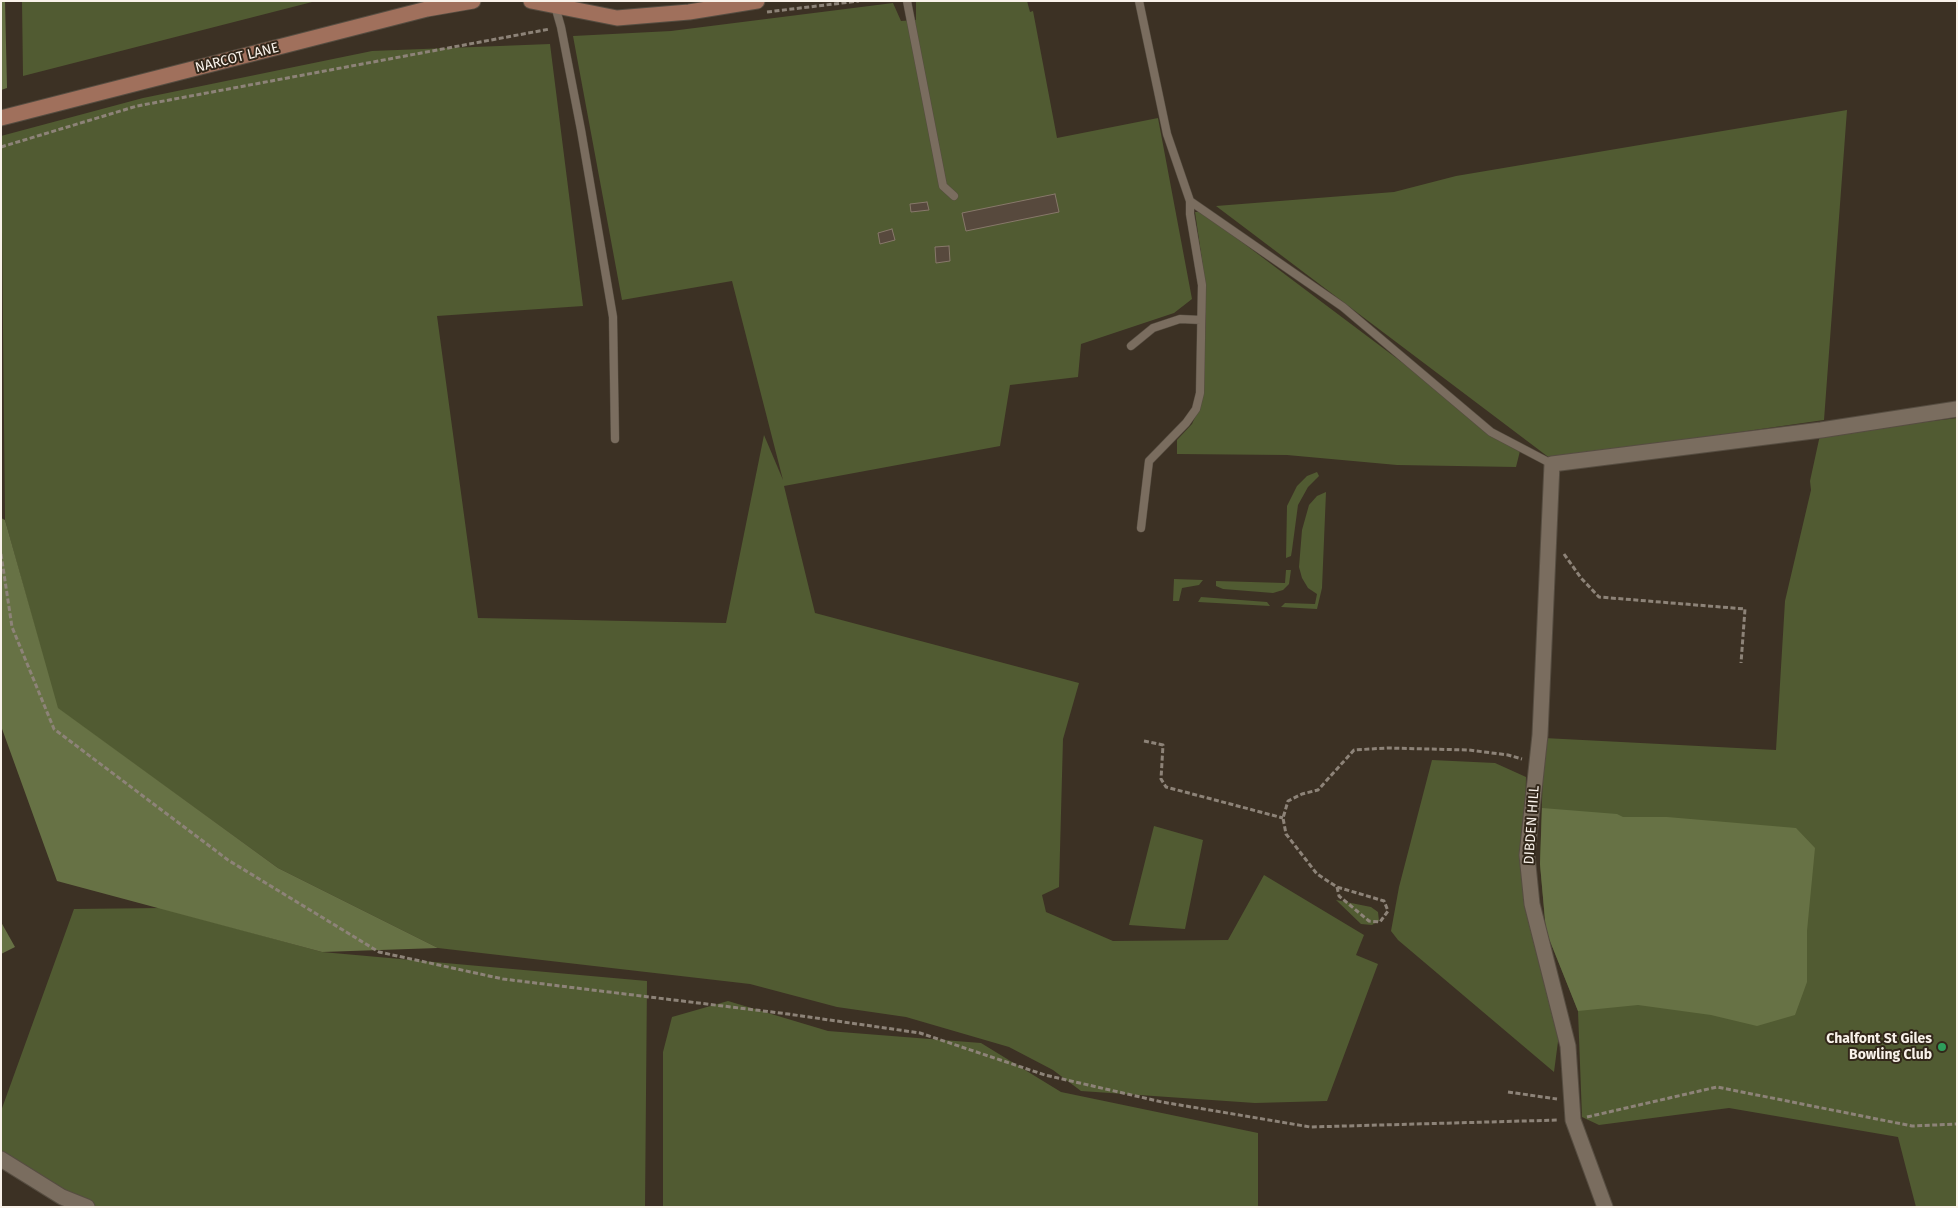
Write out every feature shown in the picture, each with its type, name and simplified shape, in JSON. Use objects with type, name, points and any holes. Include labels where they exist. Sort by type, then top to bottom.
[{"type":"street","name":"NARCOT LANE","points":[[1,118],[427,9],[473,1]]},
{"type":"street","points":[[531,1],[617,18],[760,7]]},
{"type":"street","points":[[1552,464],[1821,430],[1957,409]]},
{"type":"street","name":"DIBDEN HILL","points":[[1552,464],[1537,764],[1527,855],[1532,904],[1568,1046],[1570,1100],[1573,1120],[1605,1207]]},
{"type":"street","points":[[1,1159],[59,1202],[87,1207]]},
{"type":"lane","points":[[907,1],[943,186],[954,196]]},
{"type":"lane","points":[[1139,1],[1167,134],[1190,201],[1190,214],[1202,285],[1200,393],[1196,410],[1149,461],[1141,528]]},
{"type":"lane","points":[[555,6],[561,27],[613,317],[615,439]]},
{"type":"lane","points":[[1190,201],[1343,307],[1491,432],[1552,464]]},
{"type":"lane","points":[[1131,346],[1152,328],[1180,319],[1201,320]]},
{"type":"path","points":[[760,7],[859,1]]},
{"type":"path","points":[[1,148],[138,106],[561,27]]},
{"type":"path","points":[[1550,532],[1580,578],[1599,597],[1745,609],[1741,663]]},
{"type":"path","points":[[1,554],[12,627],[54,729],[228,860],[379,952],[503,979],[788,1014],[920,1033],[1045,1074],[1162,1102],[1310,1127],[1573,1120],[1717,1086],[1912,1126],[1957,1124]]},
{"type":"path","points":[[1144,741],[1163,745],[1161,779],[1166,787],[1283,818]]},
{"type":"path","points":[[1337,887],[1339,896],[1369,921],[1380,922],[1388,911],[1384,901],[1337,887],[1317,874],[1286,834],[1283,818],[1288,801],[1302,794],[1318,790],[1354,750],[1387,748],[1469,750],[1508,755],[1537,764]]},
{"type":"path","points":[[1508,1092],[1570,1100]]},
{"type":"green space","points":[[1,1],[5,1],[7,88],[1,90]]},
{"type":"green space","points":[[22,1],[316,1],[23,76]]},
{"type":"green space","points":[[916,1],[1027,1],[1030,12],[1033,11],[1057,138],[1158,118],[1192,299],[1174,313],[1081,344],[1078,377],[1010,385],[1000,446],[784,486],[815,613],[1079,683],[1063,739],[1059,887],[1042,895],[1046,912],[1113,941],[1228,940],[1264,875],[1364,935],[1356,955],[1378,964],[1327,1101],[1255,1103],[1081,1091],[1053,1070],[1009,1047],[906,1017],[837,1007],[750,984],[438,948],[278,868],[57,708],[5,520],[1,136],[143,98],[372,51],[550,44],[583,306],[437,316],[478,618],[726,623],[764,435],[783,480],[732,281],[622,300],[573,36],[671,31],[893,3],[901,21],[916,20]]},
{"type":"green space","points":[[1847,110],[1824,420],[1551,459],[1216,206],[1394,192],[1456,176]]},
{"type":"green space","points":[[1195,212],[1202,212],[1520,451],[1516,467],[1397,465],[1287,455],[1177,454],[1177,440],[1192,424],[1201,404],[1206,318],[1203,267]]},
{"type":"green space","points":[[1957,418],[1957,1207],[1916,1207],[1898,1137],[1729,1108],[1599,1125],[1582,1117],[1578,1011],[1546,931],[1540,864],[1544,738],[1776,750],[1785,601],[1811,490],[1810,481],[1820,435]]},
{"type":"green space","points":[[1317,472],[1319,476],[1308,487],[1298,505],[1291,556],[1286,558],[1287,506],[1297,486],[1307,476]]},
{"type":"green space","points":[[1326,492],[1322,588],[1317,609],[1281,607],[1285,603],[1315,604],[1317,594],[1308,588],[1302,578],[1299,567],[1302,530],[1309,505],[1317,496]]},
{"type":"green space","points":[[1,518],[5,520],[58,708],[278,868],[438,948],[322,952],[57,881],[1,726]]},
{"type":"green space","points":[[1286,570],[1291,570],[1289,584],[1283,590],[1273,593],[1223,589],[1216,586],[1216,581],[1285,583]]},
{"type":"green space","points":[[1174,579],[1203,580],[1199,585],[1182,588],[1179,601],[1173,601]]},
{"type":"green space","points":[[1201,597],[1267,602],[1270,606],[1198,602]]},
{"type":"green space","points":[[1432,760],[1495,763],[1526,777],[1524,866],[1559,1034],[1554,1072],[1398,940],[1391,931],[1399,887]]},
{"type":"green space","points":[[1542,808],[1617,814],[1623,817],[1667,817],[1796,828],[1815,848],[1807,931],[1807,982],[1795,1015],[1757,1026],[1711,1015],[1638,1005],[1578,1011],[1546,931],[1540,864]]},
{"type":"green space","points":[[1154,826],[1203,840],[1185,929],[1129,925]]},
{"type":"green space","points":[[1336,900],[1371,907],[1378,912],[1379,921],[1372,925],[1361,924]]},
{"type":"green space","points":[[161,908],[322,952],[647,981],[645,1207],[87,1207],[1,1159],[1,1111],[74,909]]},
{"type":"green space","points":[[1,922],[15,947],[1,954]]},
{"type":"green space","points":[[728,1001],[828,1031],[981,1043],[1061,1092],[1258,1133],[1258,1207],[663,1207],[663,1052],[672,1017]]},
{"type":"building","points":[[1055,194],[1059,212],[966,231],[962,213]]},
{"type":"building","points":[[927,202],[929,210],[911,212],[910,204]]},
{"type":"building","points":[[892,229],[895,240],[880,244],[878,233]]},
{"type":"building","points":[[949,246],[950,261],[936,263],[935,247]]},
{"type":"place","name":"Chalfont St Giles Bowling Club","points":[[1942,1047]]}]
